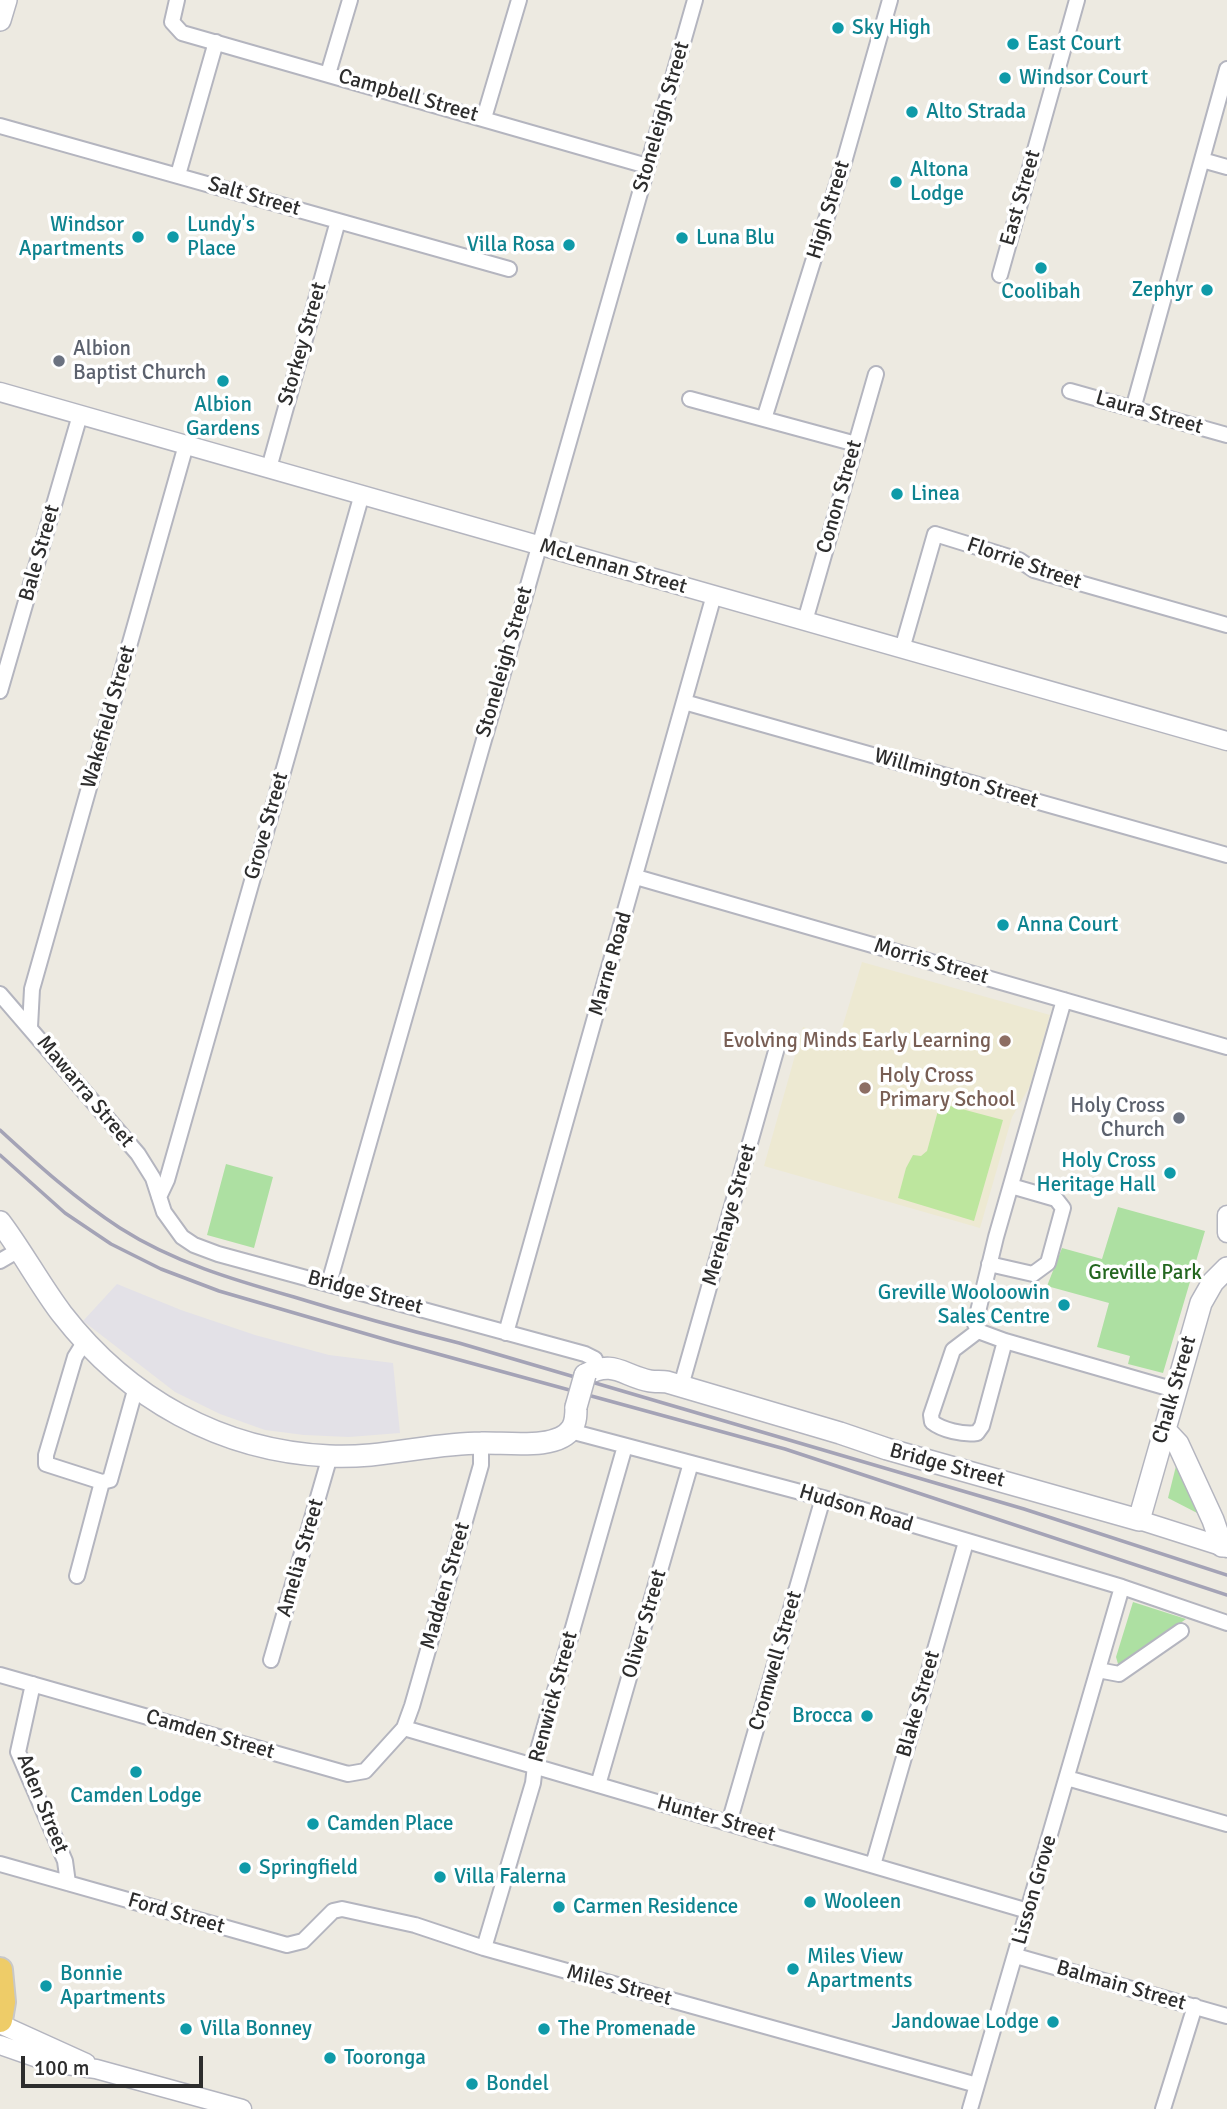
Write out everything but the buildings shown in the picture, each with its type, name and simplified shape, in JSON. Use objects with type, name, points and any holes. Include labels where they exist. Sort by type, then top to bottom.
[{"type":"highway","points":[[0,1970],[3,2003],[0,2022]]},
{"type":"main road","points":[[0,20],[6,0]]},
{"type":"main road","points":[[0,1222],[61,1312],[85,1341],[136,1387],[189,1421],[229,1438],[260,1447],[330,1456],[481,1443],[550,1441],[575,1423],[576,1407],[590,1367]]},
{"type":"main road","name":"Chalk Street","points":[[1139,1520],[1203,1297],[1227,1268]]},
{"type":"main road","name":"Bridge Street","points":[[590,1367],[608,1367],[649,1381],[674,1384],[887,1449],[1139,1520]]},
{"type":"main road","points":[[1164,1429],[1178,1444],[1224,1547]]},
{"type":"street","name":"Campbell Street","points":[[177,0],[172,22],[183,33],[648,166]]},
{"type":"street","points":[[328,74],[350,0]]},
{"type":"street","points":[[484,118],[519,0]]},
{"type":"street","name":"Stoneleigh Street","points":[[329,1283],[695,0]]},
{"type":"street","name":"High Street","points":[[765,419],[844,162],[890,0]]},
{"type":"street","name":"East Street","points":[[1000,275],[1077,0]]},
{"type":"street","points":[[178,176],[216,42]]},
{"type":"street","points":[[1133,409],[1227,69]]},
{"type":"street","name":"Salt Street","points":[[0,125],[509,269]]},
{"type":"street","points":[[1202,160],[1227,167]]},
{"type":"street","name":"Storkey Street","points":[[269,468],[338,221]]},
{"type":"street","name":"Conon Street","points":[[805,621],[876,374]]},
{"type":"street","name":"Laura Street","points":[[1070,390],[1227,435]]},
{"type":"street","name":"McLennan Street","points":[[0,392],[1227,741]]},
{"type":"street","points":[[690,399],[856,444]]},
{"type":"street","name":"Bale Street","points":[[0,691],[80,415]]},
{"type":"street","name":"Wakefield Street","points":[[30,1027],[32,989],[186,445]]},
{"type":"street","name":"Grove Street","points":[[159,1196],[167,1180],[362,494]]},
{"type":"street","name":"Florrie Street","points":[[902,649],[934,534],[1019,560],[1034,570],[1227,625]]},
{"type":"street","name":"Marne Road","points":[[506,1333],[714,595]]},
{"type":"street","name":"Willmington Street","points":[[684,702],[1227,855]]},
{"type":"street","name":"Morris Street","points":[[636,877],[1227,1047]]},
{"type":"street","points":[[2,996],[21,997],[32,989]]},
{"type":"street","name":"Mawarra Street","points":[[2,996],[145,1164],[159,1196]]},
{"type":"street","points":[[1064,1000],[989,1264],[975,1324],[978,1331],[1005,1341],[1175,1390]]},
{"type":"street","name":"Merehaye Street","points":[[674,1384],[778,1044]]},
{"type":"street","points":[[145,1164],[173,1158]]},
{"type":"street","points":[[989,1264],[1033,1274],[1048,1263],[1063,1208],[1056,1199],[1011,1186]]},
{"type":"street","name":"Bridge Street","points":[[159,1196],[172,1225],[181,1237],[194,1245],[585,1353],[590,1367]]},
{"type":"street","points":[[1227,1215],[1227,1233]]},
{"type":"street","points":[[0,1261],[19,1250]]},
{"type":"street","points":[[978,1331],[953,1350],[930,1415],[937,1426],[968,1434],[977,1433],[982,1426],[1005,1341]]},
{"type":"street","points":[[85,1341],[74,1360],[45,1462],[52,1467],[107,1482],[111,1478],[136,1387]]},
{"type":"street","name":"Hudson Road","points":[[565,1428],[823,1498],[1122,1587],[1227,1623]]},
{"type":"street","name":"Madden Street","points":[[404,1728],[481,1465],[481,1443]]},
{"type":"street","name":"Renwick Street","points":[[485,1948],[533,1783],[536,1757],[625,1446]]},
{"type":"street","name":"Amelia Street","points":[[271,1660],[330,1456]]},
{"type":"street","name":"Oliver Street","points":[[598,1785],[691,1463]]},
{"type":"street","points":[[77,1576],[102,1482]]},
{"type":"street","name":"Cromwell Street","points":[[729,1823],[823,1498]]},
{"type":"street","name":"Bridge Street","points":[[1139,1520],[1224,1547]]},
{"type":"street","name":"Blake Street","points":[[873,1865],[965,1542]]},
{"type":"street","name":"Lisson Grove","points":[[970,2109],[1122,1587]]},
{"type":"street","points":[[1098,1670],[1119,1674],[1181,1631]]},
{"type":"street","name":"Camden Street","points":[[0,1675],[348,1774],[365,1771],[404,1728]]},
{"type":"street","name":"Aden Street","points":[[33,1684],[18,1752],[64,1859],[68,1883]]},
{"type":"street","name":"Hunter Street","points":[[404,1728],[1028,1911]]},
{"type":"street","points":[[1066,1778],[1227,1825]]},
{"type":"street","name":"Ford Street","points":[[0,1864],[287,1945],[303,1941],[333,1911],[342,1909]]},
{"type":"street","name":"Miles Street","points":[[342,1909],[415,1925],[485,1948],[977,2085]]},
{"type":"street","name":"Balmain Street","points":[[1016,1956],[1227,2016]]},
{"type":"street","points":[[1163,2109],[1195,2006]]},
{"type":"street","points":[[0,2022],[96,2069]]},
{"type":"street","points":[[0,2045],[52,2063],[96,2069],[242,2109]]},
{"type":"shaded area","name":"Holy Cross Primary School","points":[[862,962],[1050,1015],[1030,1086],[1012,1117],[980,1228],[764,1166],[803,1027],[839,1038]]},
{"type":"shaded area","points":[[117,1284],[181,1310],[255,1335],[329,1355],[393,1363],[400,1433],[349,1437],[265,1430],[220,1414],[175,1392],[83,1321]]},
{"type":"green space","points":[[943,1104],[1003,1120],[974,1221],[898,1198],[906,1168],[913,1155],[921,1156],[927,1151],[939,1107]]},
{"type":"green space","points":[[226,1164],[273,1177],[254,1248],[207,1235]]},
{"type":"green space","name":"Greville Park","points":[[1118,1207],[1205,1231],[1163,1373],[1128,1364],[1130,1356],[1097,1347],[1109,1303],[1047,1286],[1062,1248],[1102,1259]]},
{"type":"green space","points":[[1177,1462],[1193,1502],[1201,1509],[1203,1516],[1168,1498]]},
{"type":"green space","points":[[1133,1602],[1186,1619],[1123,1664],[1118,1664],[1116,1657]]},
{"type":"railway","points":[[0,1130],[58,1182],[120,1228],[161,1251],[204,1269],[1024,1509],[1227,1575]]},
{"type":"railway","points":[[0,1155],[65,1213],[111,1244],[161,1269],[219,1291],[785,1449],[1227,1595]]},
{"type":"place","name":"Sky High","points":[[838,28]]},
{"type":"place","name":"East Court","points":[[1013,44]]},
{"type":"place","name":"Windsor Court","points":[[1005,78]]},
{"type":"place","name":"Alto Strada","points":[[912,112]]},
{"type":"place","name":"Altona Lodge","points":[[896,182]]},
{"type":"place","name":"Windsor Apartments","points":[[138,237]]},
{"type":"place","name":"Lundy's Place","points":[[173,237]]},
{"type":"place","name":"Luna Blu","points":[[682,238]]},
{"type":"place","name":"Villa Rosa","points":[[569,245]]},
{"type":"place","name":"Coolibah","points":[[1041,268]]},
{"type":"place","name":"Zephyr","points":[[1207,290]]},
{"type":"place","name":"Albion Baptist Church","points":[[59,361]]},
{"type":"place","name":"Albion Gardens","points":[[223,381]]},
{"type":"place","name":"Linea","points":[[897,494]]},
{"type":"place","name":"Anna Court","points":[[1003,925]]},
{"type":"place","name":"Evolving Minds Early Learning","points":[[1005,1041]]},
{"type":"place","name":"Holy Cross Primary School","points":[[865,1088]]},
{"type":"place","name":"Holy Cross Church","points":[[1179,1118]]},
{"type":"place","name":"Holy Cross Heritage Hall","points":[[1170,1173]]},
{"type":"place","name":"Greville Wooloowin Sales Centre","points":[[1064,1305]]},
{"type":"place","name":"Brocca","points":[[867,1716]]},
{"type":"place","name":"Camden Lodge","points":[[136,1772]]},
{"type":"place","name":"Camden Place","points":[[313,1824]]},
{"type":"place","name":"Springfield","points":[[245,1868]]},
{"type":"place","name":"Villa Falerna","points":[[440,1877]]},
{"type":"place","name":"Wooleen","points":[[810,1902]]},
{"type":"place","name":"Carmen Residence","points":[[559,1907]]},
{"type":"place","name":"Miles View Apartments","points":[[793,1969]]},
{"type":"place","name":"Bonnie Apartments","points":[[46,1986]]},
{"type":"place","name":"Jandowae Lodge","points":[[1053,2022]]},
{"type":"place","name":"Villa Bonney","points":[[186,2029]]},
{"type":"place","name":"The Promenade","points":[[544,2029]]},
{"type":"place","name":"Tooronga","points":[[330,2058]]},
{"type":"place","name":"Bondel","points":[[472,2084]]}]
